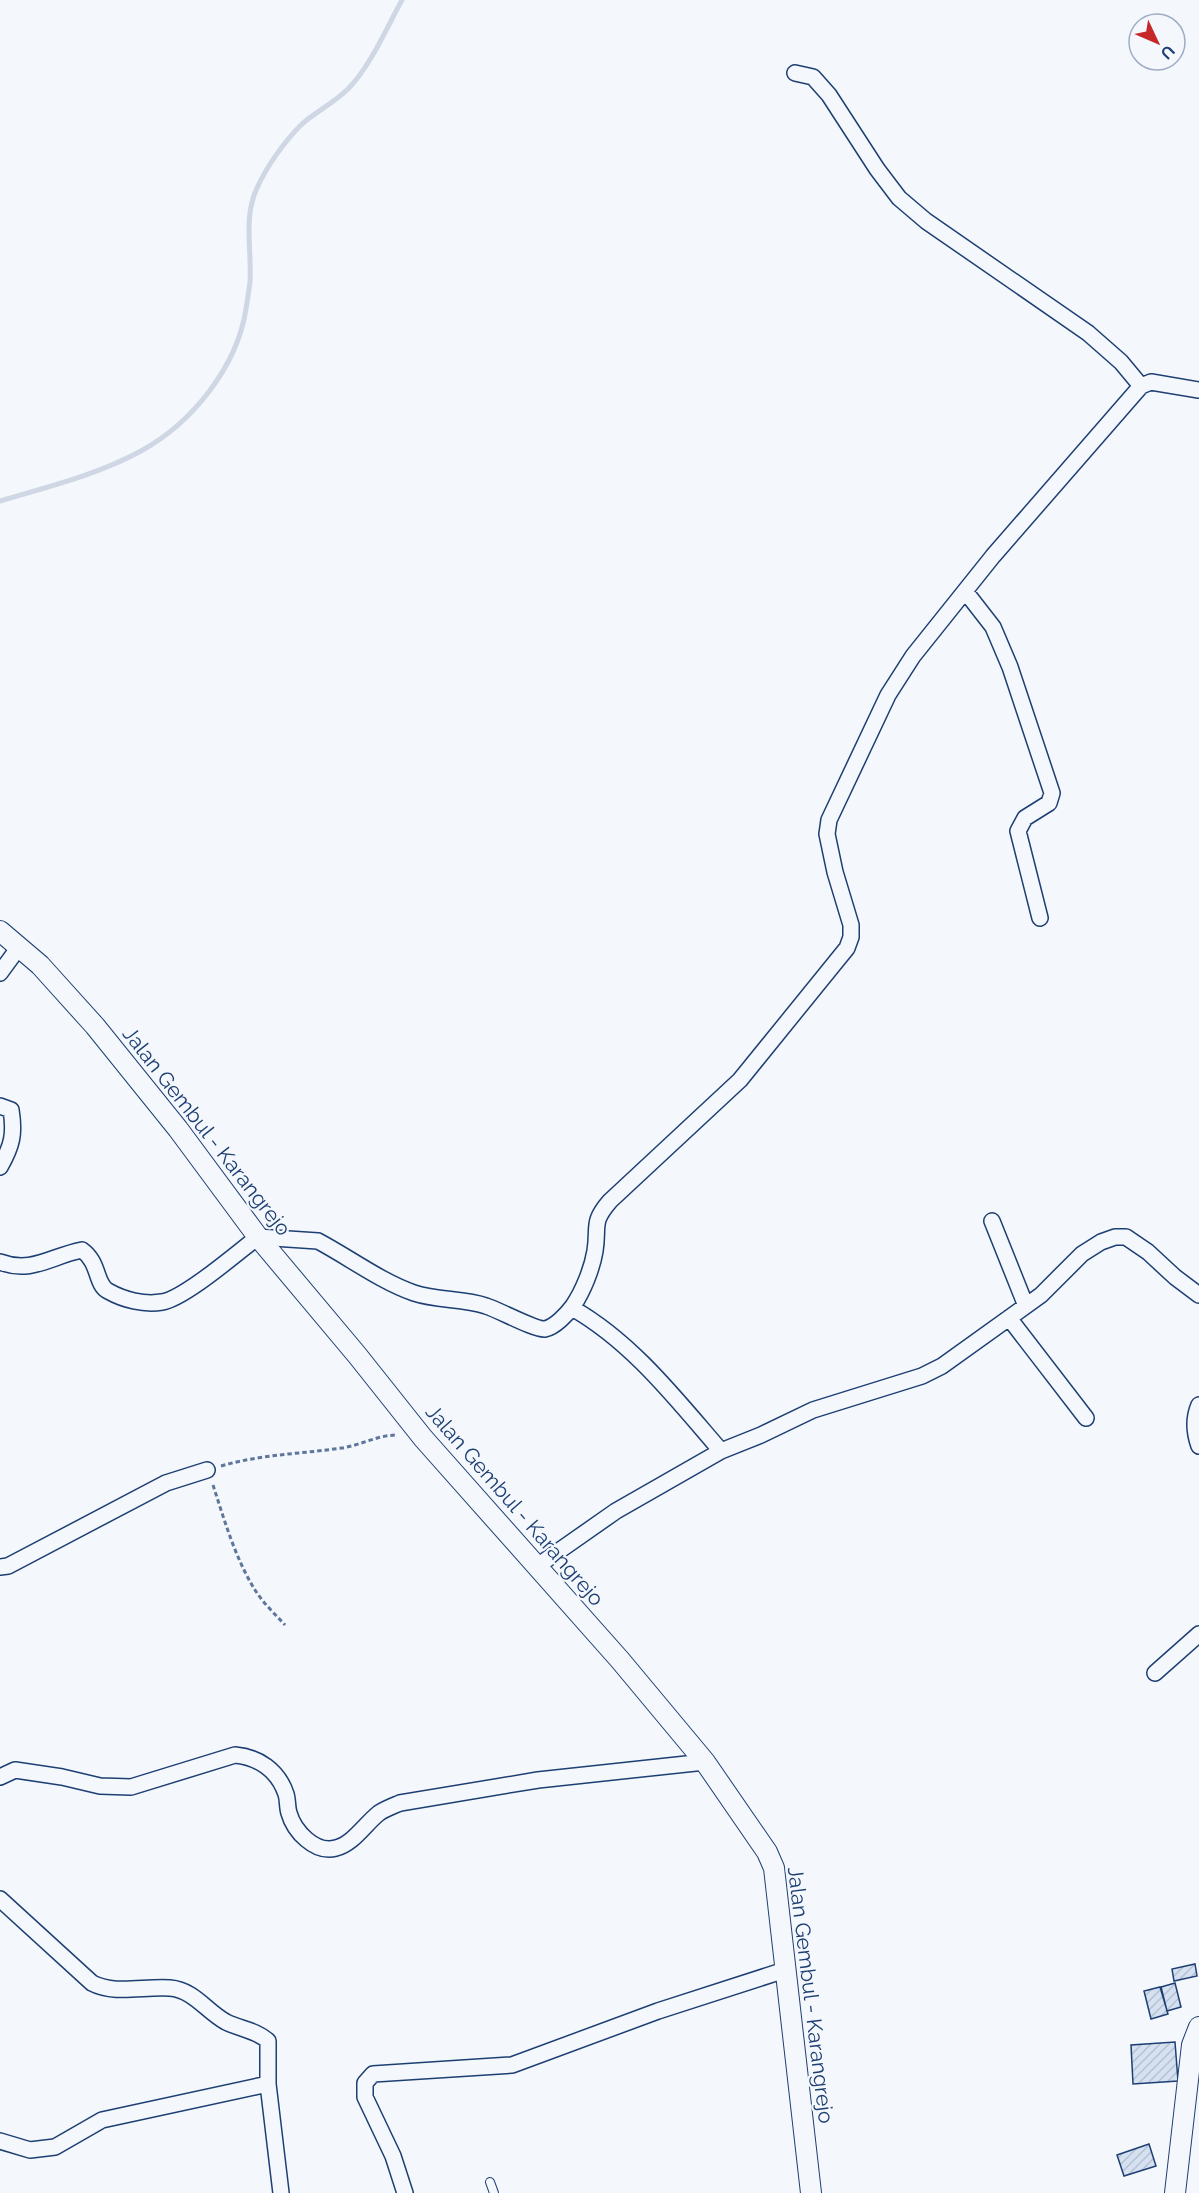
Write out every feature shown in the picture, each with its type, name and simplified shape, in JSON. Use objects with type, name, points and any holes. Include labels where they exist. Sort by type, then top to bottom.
[{"type":"street","points":[[795,73],[813,77],[829,95],[877,170],[899,198],[926,221],[1088,333],[1121,362],[1141,386]]},
{"type":"street","points":[[0,1262],[21,1268],[82,1250],[90,1256],[96,1266],[100,1282],[106,1291],[138,1303],[164,1302],[195,1285],[258,1237],[318,1241],[401,1288],[436,1298],[484,1305],[512,1315],[532,1327],[547,1329],[558,1322],[572,1308],[592,1265],[596,1222],[599,1214],[610,1201],[740,1080],[847,948],[851,937],[851,925],[827,834],[829,820],[888,695],[913,656],[993,556],[1141,386],[1151,382],[1199,390]]},
{"type":"street","points":[[964,591],[993,627],[1010,667],[1053,793],[1049,803],[1025,818],[1018,831],[1040,918]]},
{"type":"street","name":"Jalan Gembul - Karangrejo","points":[[0,931],[46,971],[95,1026],[178,1129],[258,1237],[423,1438],[620,1660],[705,1761],[766,1852],[774,1868],[811,2193]]},
{"type":"street","points":[[0,973],[19,947]]},
{"type":"street","points":[[0,1106],[11,1110],[13,1133],[11,1148],[0,1167]]},
{"type":"street","points":[[992,1221],[1026,1306]]},
{"type":"street","points":[[536,1568],[616,1511],[721,1451],[820,1407],[922,1376],[942,1366],[1026,1306],[1053,1284],[1082,1254],[1101,1242],[1115,1237],[1126,1237],[1148,1252],[1199,1295]]},
{"type":"street","points":[[572,1308],[638,1358],[721,1451]]},
{"type":"street","points":[[1009,1318],[1086,1418]]},
{"type":"street","points":[[1199,1406],[1194,1417],[1199,1446]]},
{"type":"street","points":[[0,1567],[8,1566],[166,1483],[207,1470]]},
{"type":"street","points":[[1155,1672],[1199,1634]]},
{"type":"street","points":[[0,1777],[15,1770],[62,1777],[100,1786],[131,1787],[235,1755],[249,1756],[267,1765],[282,1784],[287,1796],[288,1813],[298,1831],[310,1843],[322,1848],[334,1849],[345,1845],[380,1812],[400,1803],[538,1780],[705,1761]]},
{"type":"street","points":[[0,1899],[92,1983],[103,1988],[171,1988],[184,1991],[223,2020],[240,2029],[257,2032],[268,2041],[267,2084],[282,2193]]},
{"type":"street","points":[[405,2193],[393,2156],[365,2097],[365,2083],[373,2074],[512,2065],[658,2011],[785,1970]]},
{"type":"street","points":[[1175,2193],[1192,2045],[1199,2027]]},
{"type":"street","points":[[0,2141],[30,2150],[56,2147],[102,2120],[267,2084]]},
{"type":"lane","points":[[490,2182],[494,2193]]},
{"type":"path","points":[[285,1625],[267,1606],[252,1584],[229,1532],[207,1470],[251,1458],[342,1448],[387,1436],[423,1438]]},
{"type":"building","points":[[1195,1964],[1197,1976],[1174,1981],[1172,1969]]},
{"type":"building","points":[[1175,1983],[1181,2007],[1167,2011],[1161,1987]]},
{"type":"building","points":[[1160,1987],[1168,2014],[1151,2019],[1144,1991]]},
{"type":"building","points":[[1175,2042],[1178,2081],[1133,2084],[1131,2045]]},
{"type":"building","points":[[1149,2144],[1156,2166],[1124,2176],[1117,2155]]},
{"type":"waterway","points":[[0,501],[89,474],[141,451],[178,425],[209,391],[233,352],[241,331],[250,282],[250,211],[257,188],[276,155],[295,132],[306,120],[343,94],[356,79],[371,58],[402,0]]}]
